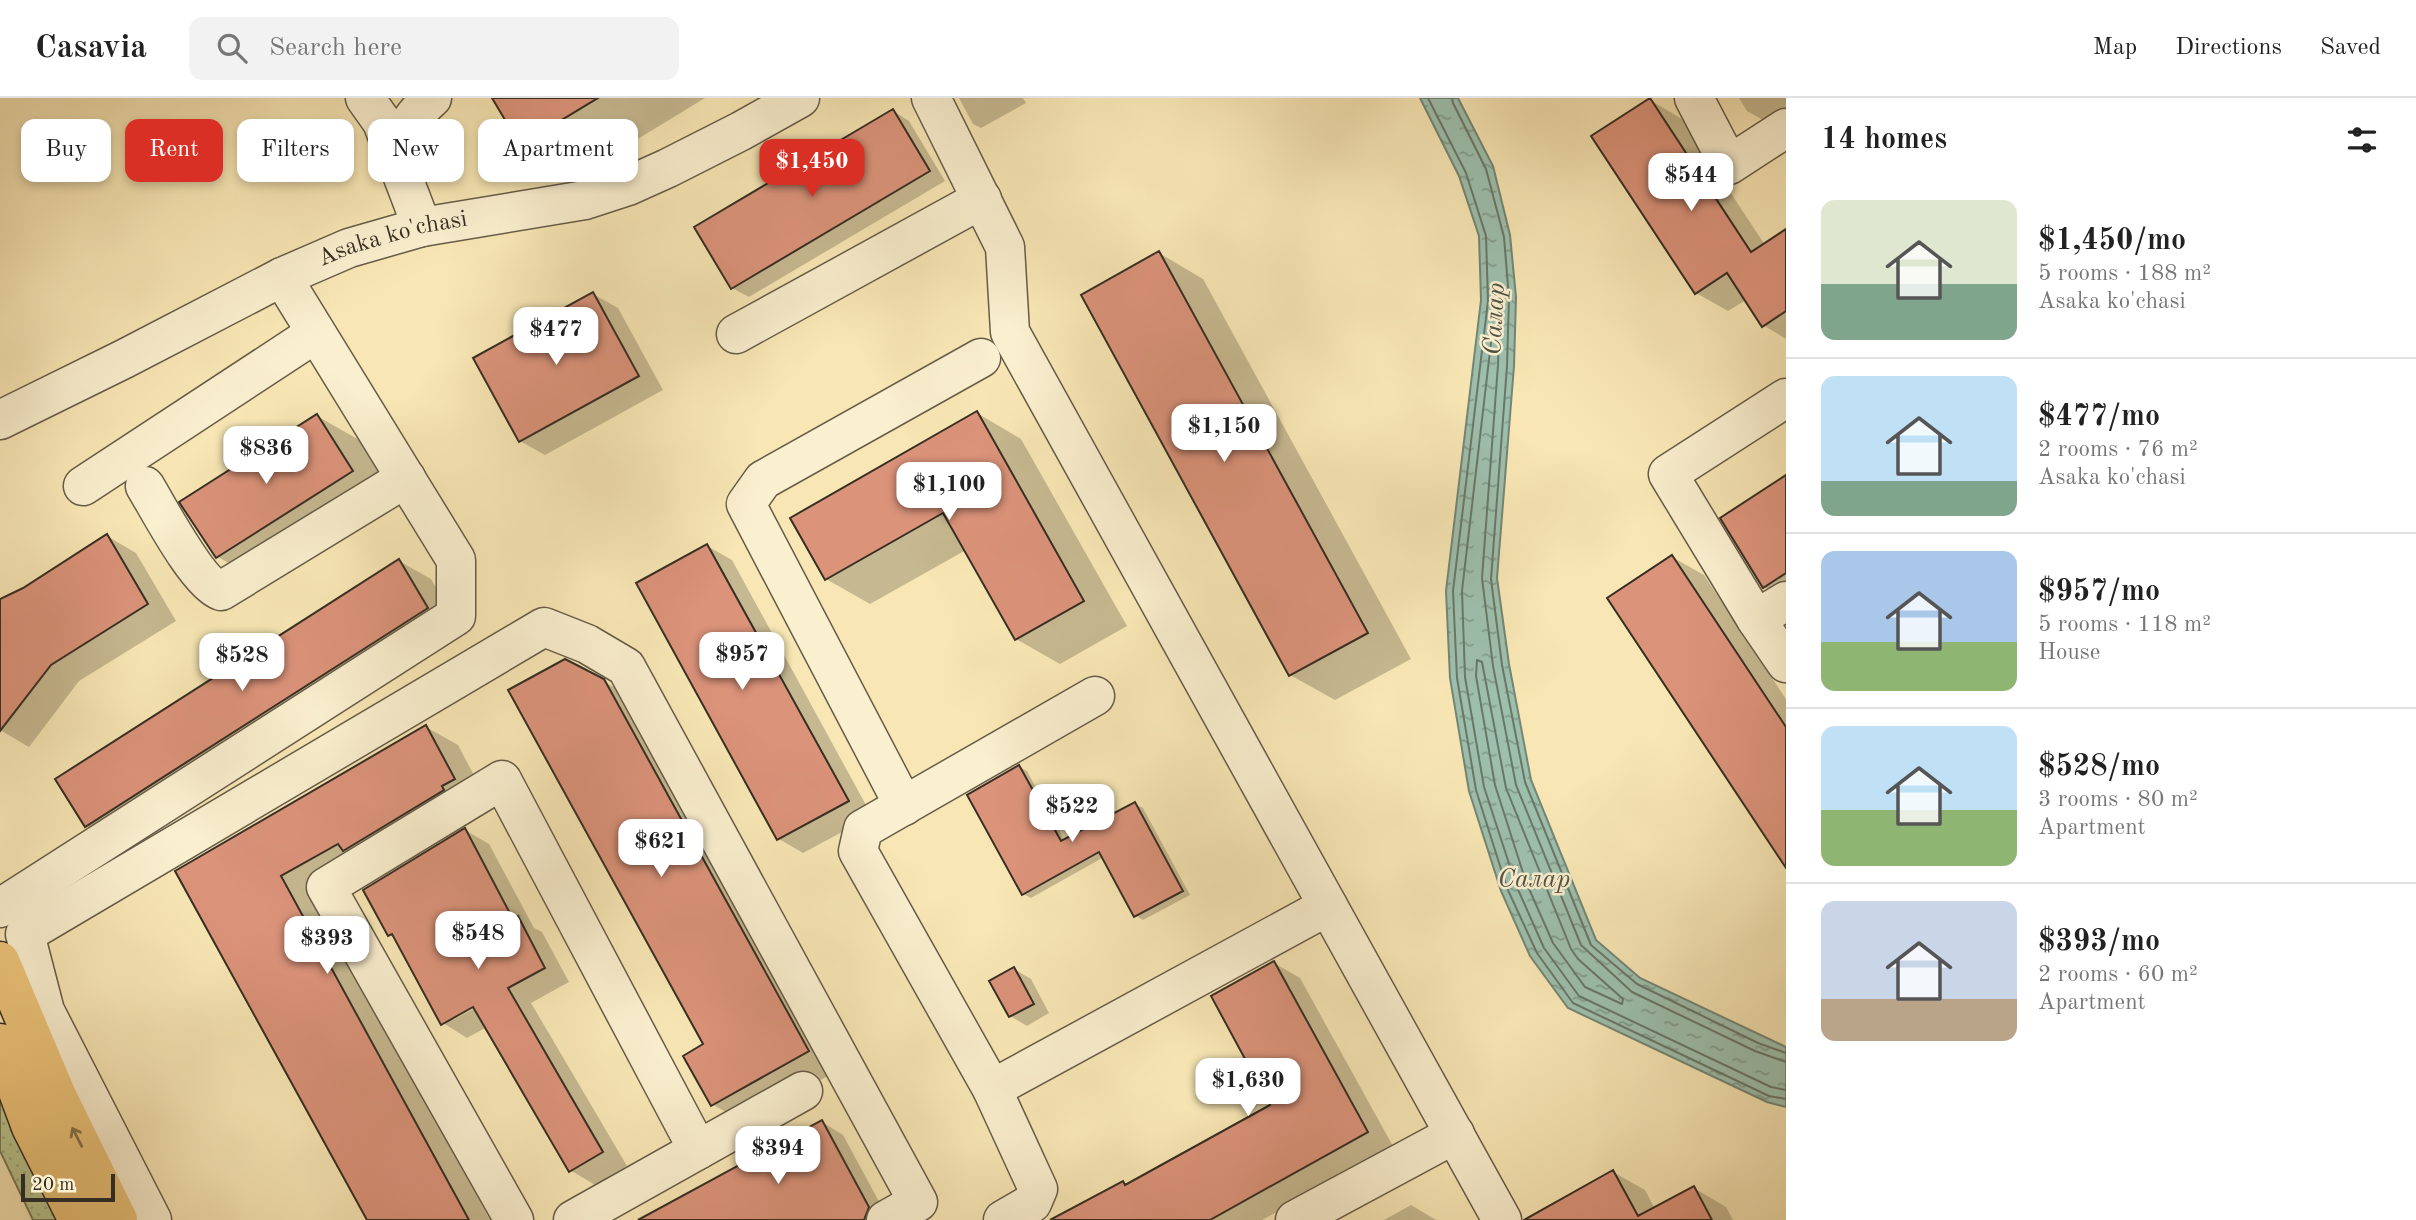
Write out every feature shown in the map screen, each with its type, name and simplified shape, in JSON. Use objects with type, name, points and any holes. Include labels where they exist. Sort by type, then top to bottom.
[{"type":"main road","points":[[0,961],[57,1096],[118,1220]]},
{"type":"main road","points":[[0,1043],[31,1127],[78,1220]]},
{"type":"street","points":[[365,98],[380,119]]},
{"type":"street","name":"Asaka ko'chasi","points":[[0,419],[124,359],[282,277],[349,248],[422,227],[585,200],[628,186],[741,131],[800,98]]},
{"type":"street","points":[[931,98],[1005,247],[1010,332],[1502,1220]]},
{"type":"street","points":[[1694,98],[1729,165],[1786,128]]},
{"type":"street","points":[[410,119],[420,102]]},
{"type":"street","points":[[406,182],[422,227]]},
{"type":"street","points":[[736,334],[982,199]]},
{"type":"street","points":[[0,908],[456,616],[456,560],[282,277]]},
{"type":"street","points":[[83,486],[316,332]]},
{"type":"street","points":[[904,806],[746,504],[763,480],[981,358]]},
{"type":"street","points":[[1786,398],[1668,474],[1771,610],[1786,663]]},
{"type":"street","points":[[145,486],[189,558],[212,588],[220,591],[406,478]]},
{"type":"street","points":[[152,1220],[46,1011],[25,934],[544,627],[587,644],[626,667],[918,1202],[886,1220]]},
{"type":"street","points":[[1003,1220],[1032,1203],[1038,1189],[992,1089],[858,851],[863,829],[1094,696]]},
{"type":"street","points":[[514,1220],[326,887],[502,780],[698,1150]]},
{"type":"street","points":[[992,1089],[1328,906]]},
{"type":"street","points":[[573,1220],[803,1091]]},
{"type":"street","points":[[1295,1220],[1455,1134]]},
{"type":"green space","points":[[0,1090],[60,1220],[33,1220],[0,1151]]},
{"type":"water","name":"Салар","points":[[1420,98],[1458,98],[1493,166],[1510,235],[1516,297],[1514,366],[1497,578],[1509,664],[1531,780],[1596,940],[1640,978],[1786,1047],[1786,1107],[1767,1102],[1568,1008],[1530,956],[1501,891],[1469,791],[1450,678],[1446,591],[1481,300],[1479,236],[1459,176]]},
{"type":"building","points":[[492,98],[598,98],[563,119],[505,119]]},
{"type":"building","points":[[1650,98],[1751,252],[1786,229],[1786,311],[1762,327],[1727,273],[1695,294],[1591,136]]},
{"type":"building","points":[[893,109],[930,171],[731,289],[694,227]]},
{"type":"building","points":[[1159,251],[1368,633],[1289,676],[1081,295]]},
{"type":"building","points":[[593,292],[639,376],[519,442],[473,358]]},
{"type":"building","points":[[977,411],[1084,601],[1015,640],[943,513],[825,580],[790,518]]},
{"type":"building","points":[[317,414],[353,471],[216,558],[179,502]]},
{"type":"building","points":[[1786,475],[1786,573],[1763,588],[1720,518]]},
{"type":"building","points":[[107,534],[148,604],[51,665],[0,731],[0,599],[23,588]]},
{"type":"building","points":[[707,544],[849,801],[777,840],[636,583]]},
{"type":"building","points":[[1672,555],[1786,727],[1786,868],[1607,598]]},
{"type":"building","points":[[399,559],[428,608],[85,827],[55,779]]},
{"type":"building","points":[[565,659],[604,679],[809,1051],[711,1106],[683,1056],[703,1044],[508,690]]},
{"type":"building","points":[[426,725],[455,779],[442,786],[444,790],[343,851],[338,844],[281,876],[469,1220],[367,1220],[175,871]]},
{"type":"building","points":[[1019,765],[1061,841],[1135,802],[1183,891],[1134,917],[1099,852],[1022,895],[967,795]]},
{"type":"building","points":[[465,828],[513,919],[518,916],[545,968],[508,988],[603,1152],[569,1172],[473,1007],[441,1025],[392,934],[388,936],[363,890]]},
{"type":"building","points":[[1274,961],[1368,1132],[1210,1220],[1050,1220],[1123,1181],[1125,1185],[1270,1105],[1211,996]]},
{"type":"building","points":[[1014,967],[1034,1004],[1009,1017],[989,981]]},
{"type":"building","points":[[822,1120],[869,1207],[864,1220],[638,1220]]},
{"type":"building","points":[[1613,1170],[1638,1216],[1694,1186],[1712,1220],[1524,1220]]}]
